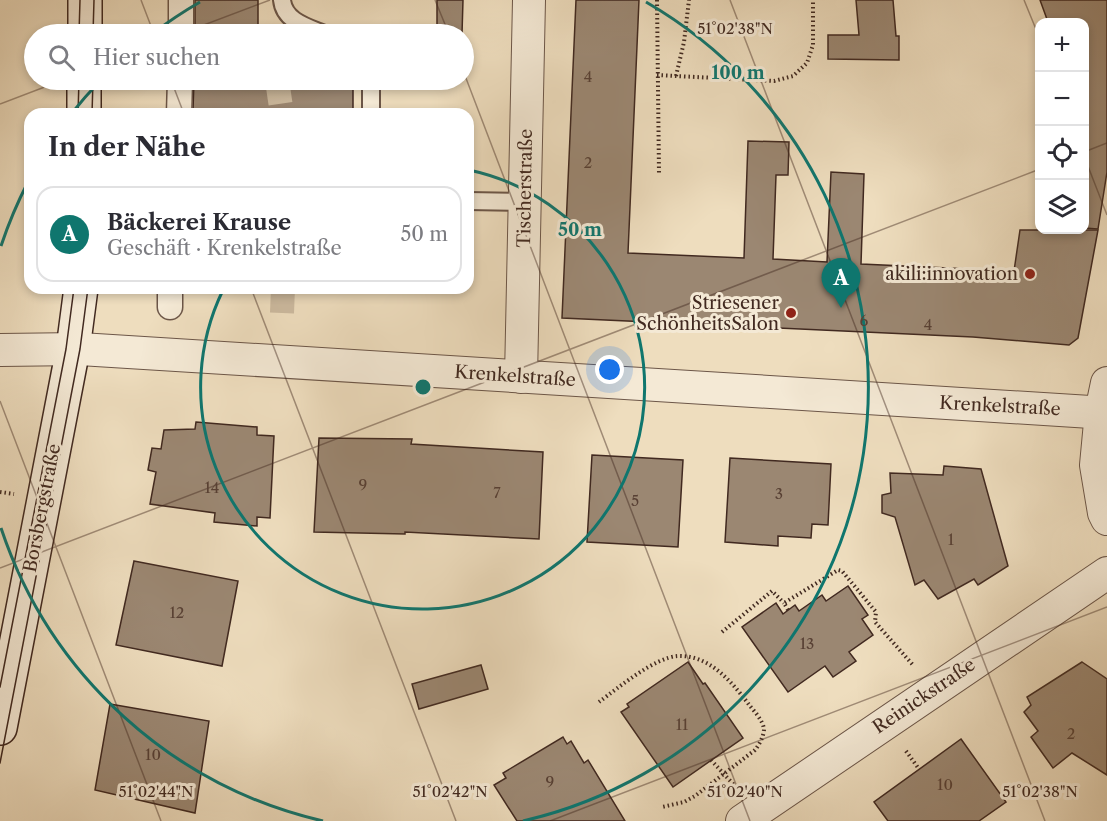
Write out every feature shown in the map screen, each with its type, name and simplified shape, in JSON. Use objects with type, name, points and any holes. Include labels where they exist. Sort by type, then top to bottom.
[{"type":"main road","points":[[85,0],[85,24]]},
{"type":"main road","points":[[84,90],[84,108]]},
{"type":"main road","name":"Borsbergstraße","points":[[0,728],[73,349],[80,294]]},
{"type":"street","points":[[181,0],[181,24]]},
{"type":"street","name":"Tischerstraße","points":[[521,376],[529,0]]},
{"type":"street","points":[[179,108],[180,90]]},
{"type":"street","name":"Krenkelstraße","points":[[0,350],[73,349],[521,376],[1105,403]]},
{"type":"street","points":[[1105,403],[1096,465],[1107,519]]},
{"type":"street","name":"Reinickstraße","points":[[742,821],[1107,573]]},
{"type":"lane","points":[[282,0],[283,8],[301,24]]},
{"type":"lane","points":[[371,90],[371,108]]},
{"type":"lane","points":[[474,201],[525,202]]},
{"type":"path","points":[[657,0],[659,174]]},
{"type":"path","points":[[676,76],[684,42],[689,0]]},
{"type":"path","points":[[657,75],[774,81],[793,76],[807,63],[813,45],[813,0]]},
{"type":"path","points":[[784,603],[838,570],[842,570],[876,612],[875,622],[913,665]]},
{"type":"path","points":[[722,632],[772,591],[788,610]]},
{"type":"path","points":[[599,702],[650,666],[676,656],[698,658],[721,672],[758,716],[764,730],[755,750],[696,796],[684,802],[662,807]]},
{"type":"path","points":[[906,751],[919,769]]},
{"type":"path","points":[[711,760],[735,786]]},
{"type":"building","points":[[195,0],[258,0],[258,24],[195,24]]},
{"type":"building","points":[[437,0],[463,0],[462,24],[437,24]]},
{"type":"building","points":[[576,0],[639,0],[628,253],[744,258],[748,141],[789,142],[788,175],[776,175],[773,259],[827,262],[831,172],[864,174],[861,264],[1014,271],[1020,230],[1035,230],[1035,234],[1089,234],[1089,230],[1098,230],[1078,338],[1069,345],[973,337],[562,318]]},
{"type":"building","points":[[856,0],[893,0],[896,36],[899,36],[899,60],[828,59],[828,35],[859,35]]},
{"type":"building","points":[[1040,0],[1107,0],[1107,172],[1098,229],[1089,228],[1089,18],[1047,18]]},
{"type":"building","points":[[194,90],[353,90],[353,108],[193,108]]},
{"type":"building","points":[[196,422],[257,427],[257,435],[274,436],[270,518],[257,517],[257,526],[214,522],[215,513],[150,504],[156,472],[148,470],[152,448],[161,449],[164,430],[195,429]]},
{"type":"building","points":[[319,438],[412,439],[411,444],[543,452],[539,539],[405,532],[405,534],[314,532]]},
{"type":"building","points":[[592,455],[683,460],[678,547],[587,542]]},
{"type":"building","points":[[730,458],[831,464],[828,525],[812,524],[811,538],[778,536],[778,546],[725,542]]},
{"type":"building","points":[[944,466],[981,469],[1008,566],[978,585],[974,579],[938,599],[924,580],[915,585],[895,517],[882,513],[882,495],[891,493],[890,473],[943,475]]},
{"type":"building","points":[[134,561],[238,581],[222,666],[116,645]]},
{"type":"building","points":[[848,586],[868,615],[862,619],[873,635],[849,652],[856,661],[833,677],[825,666],[788,692],[742,627],[776,603],[783,614],[795,605],[799,611],[822,595],[826,601]]},
{"type":"building","points":[[688,662],[743,738],[673,787],[621,712],[629,707],[627,704]]},
{"type":"building","points":[[1082,662],[1107,679],[1107,775],[1072,753],[1053,768],[1031,737],[1038,731],[1024,712],[1031,705],[1027,697]]},
{"type":"building","points":[[481,665],[488,689],[419,709],[412,684]]},
{"type":"building","points":[[110,704],[209,721],[195,813],[95,790]]},
{"type":"building","points":[[563,737],[567,744],[571,741],[584,763],[588,760],[625,821],[517,821],[494,785],[506,778],[503,773]]},
{"type":"building","points":[[961,739],[1006,802],[979,821],[888,821],[874,802]]},
{"type":"tunnel","points":[[278,90],[281,108]]},
{"type":"tunnel","points":[[282,313],[283,294]]},
{"type":"tram line","points":[[79,24],[80,0]]},
{"type":"tram line","points":[[93,24],[94,0]]},
{"type":"tram line","points":[[78,108],[79,90]]},
{"type":"tram line","points":[[92,108],[93,90]]},
{"type":"tram line","points":[[0,687],[66,349],[73,294]]},
{"type":"tram line","points":[[0,763],[80,349],[87,294]]},
{"type":"place","name":"akili:innovation","points":[[1030,274]]},
{"type":"place","name":"Bäckerei Krause","points":[[841,308]]},
{"type":"place","name":"Striesener SchönheitsSalon","points":[[791,313]]}]
